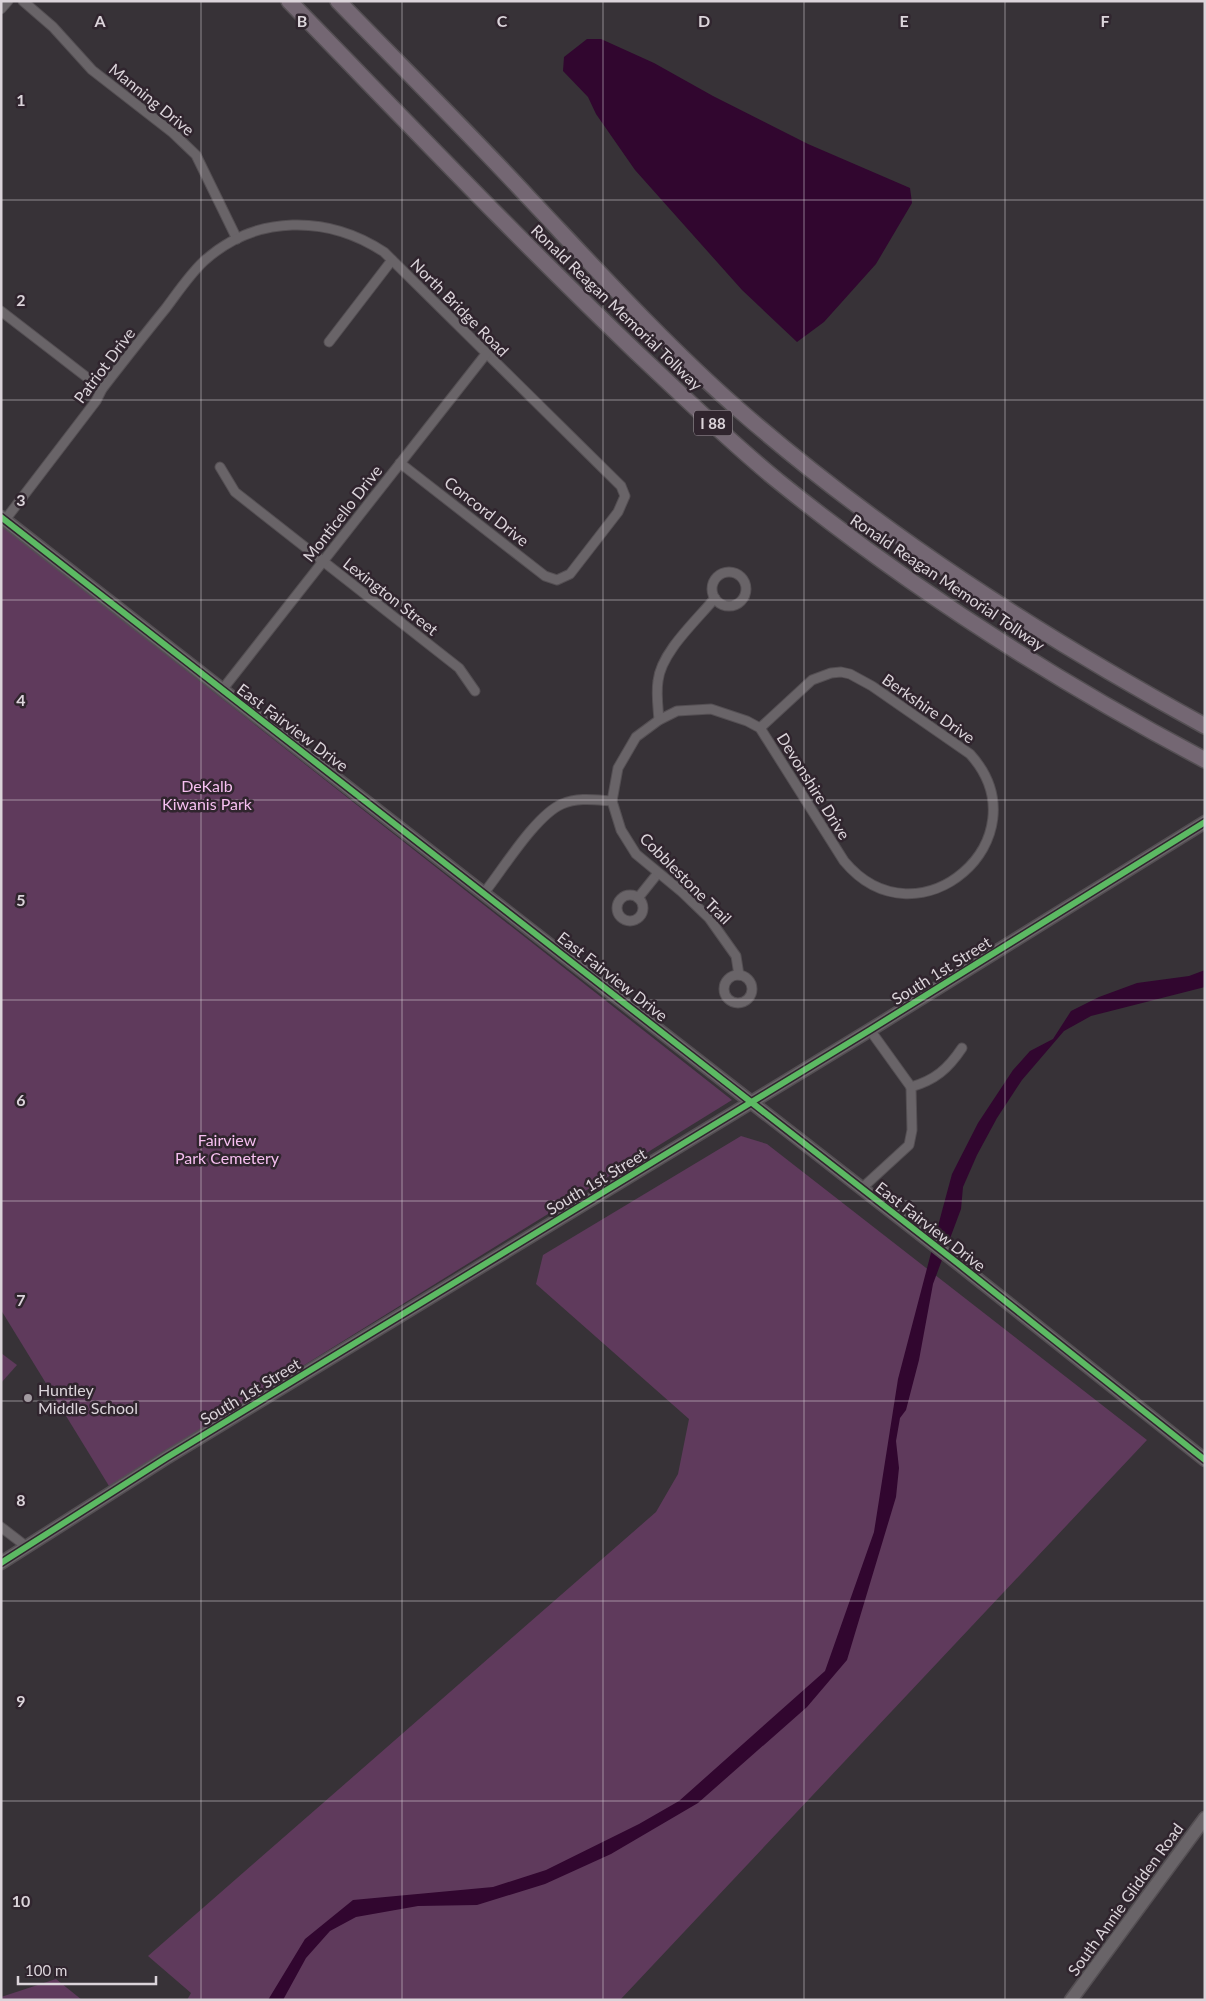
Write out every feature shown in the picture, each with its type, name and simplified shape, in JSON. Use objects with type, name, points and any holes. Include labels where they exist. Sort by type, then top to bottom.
[{"type":"highway","name":"Ronald Reagan Memorial Tollway","points":[[289,1],[576,295],[775,478],[879,560],[975,625],[1132,722],[1205,760]]},
{"type":"highway","name":"Ronald Reagan Memorial Tollway","points":[[338,1],[683,359],[796,458],[901,538],[993,602],[1089,662],[1205,726]]},
{"type":"street","points":[[1,9],[8,1]]},
{"type":"street","name":"Manning Drive","points":[[23,1],[53,27],[92,70],[185,143],[204,169],[238,238]]},
{"type":"street","name":"North Bridge Road","points":[[238,238],[257,230],[276,226],[315,224],[338,229],[364,239],[392,260],[621,486],[624,493],[623,505],[613,520],[570,574],[556,580]]},
{"type":"street","name":"Patriot Drive","points":[[3,518],[197,269],[218,250],[238,238]]},
{"type":"street","points":[[329,342],[392,260]]},
{"type":"street","points":[[1,311],[102,389]]},
{"type":"street","name":"Monticello Drive","points":[[222,690],[486,354]]},
{"type":"street","name":"Concord Drive","points":[[400,463],[545,576],[556,580]]},
{"type":"street","name":"Lexington Street","points":[[220,468],[236,492],[459,668],[475,691]]},
{"type":"street","name":"East Fairview Drive","points":[[3,518],[915,1232],[960,1265],[1205,1460]]},
{"type":"street","points":[[658,720],[659,673],[666,658],[715,598]]},
{"type":"street","name":"Berkshire Drive","points":[[760,728],[812,680],[831,673],[841,672],[850,674],[872,686],[970,754],[981,768],[991,789],[993,806],[990,832],[983,849],[970,867],[955,880],[938,888]]},
{"type":"street","name":"Devonshire Drive","points":[[612,801],[618,768],[636,737],[658,720],[677,711],[711,709],[736,716],[760,728],[844,861],[860,878],[878,888],[899,894],[923,893],[938,888]]},
{"type":"street","points":[[484,893],[534,828],[553,809],[573,800],[612,801]]},
{"type":"street","name":"Cobblestone Trail","points":[[612,801],[621,830],[636,854],[682,892],[709,918],[736,956],[739,975]]},
{"type":"street","name":"South 1st Street","points":[[1,1563],[166,1458],[870,1030],[1205,822]]},
{"type":"street","points":[[638,898],[658,873]]},
{"type":"street","points":[[862,1189],[909,1145],[912,1130],[911,1087],[870,1030]]},
{"type":"street","points":[[911,1087],[929,1082],[941,1074],[962,1048]]},
{"type":"street","points":[[1,1527],[27,1547]]},
{"type":"street","name":"South Annie Glidden Road","points":[[1071,2000],[1205,1818]]},
{"type":"green space","name":"Fairview Park Cemetery","points":[[1,525],[732,1100],[109,1486],[1,1310]]},
{"type":"green space","points":[[741,1136],[767,1144],[1147,1440],[620,2000],[187,2000],[191,1993],[148,1956],[656,1512],[678,1474],[689,1419],[536,1284],[543,1255]]},
{"type":"green space","points":[[1,1353],[17,1365],[1,1383]]},
{"type":"green space","points":[[56,1979],[82,2000],[1,2000],[1,1997]]},
{"type":"shaded area","points":[[587,39],[601,39],[654,63],[713,96],[808,144],[910,188],[912,203],[876,264],[824,322],[797,342],[742,290],[635,170],[596,114],[588,97],[563,71],[564,57]]},
{"type":"shaded area","points":[[1205,970],[1205,987],[1091,1016],[1064,1031],[1022,1080],[997,1118],[977,1155],[963,1187],[961,1209],[933,1284],[919,1360],[906,1410],[900,1418],[896,1441],[899,1468],[896,1497],[847,1660],[807,1707],[698,1803],[611,1854],[545,1884],[477,1905],[418,1906],[356,1917],[330,1931],[306,1958],[283,2000],[268,2000],[305,1939],[353,1900],[493,1887],[546,1870],[639,1824],[679,1801],[825,1671],[874,1532],[898,1379],[952,1174],[978,1123],[1013,1070],[1030,1051],[1053,1039],[1071,1011],[1099,997],[1137,983],[1189,976]]},
{"type":"cycle path","points":[[1,517],[960,1265],[1205,1460]]},
{"type":"cycle path","points":[[1,1563],[166,1458],[870,1030],[1205,822]]},
{"type":"place","name":"Huntley Middle School","points":[[28,1398]]},
{"type":"park label","name":"DeKalb Kiwanis Park","points":[[207,794]]}]
